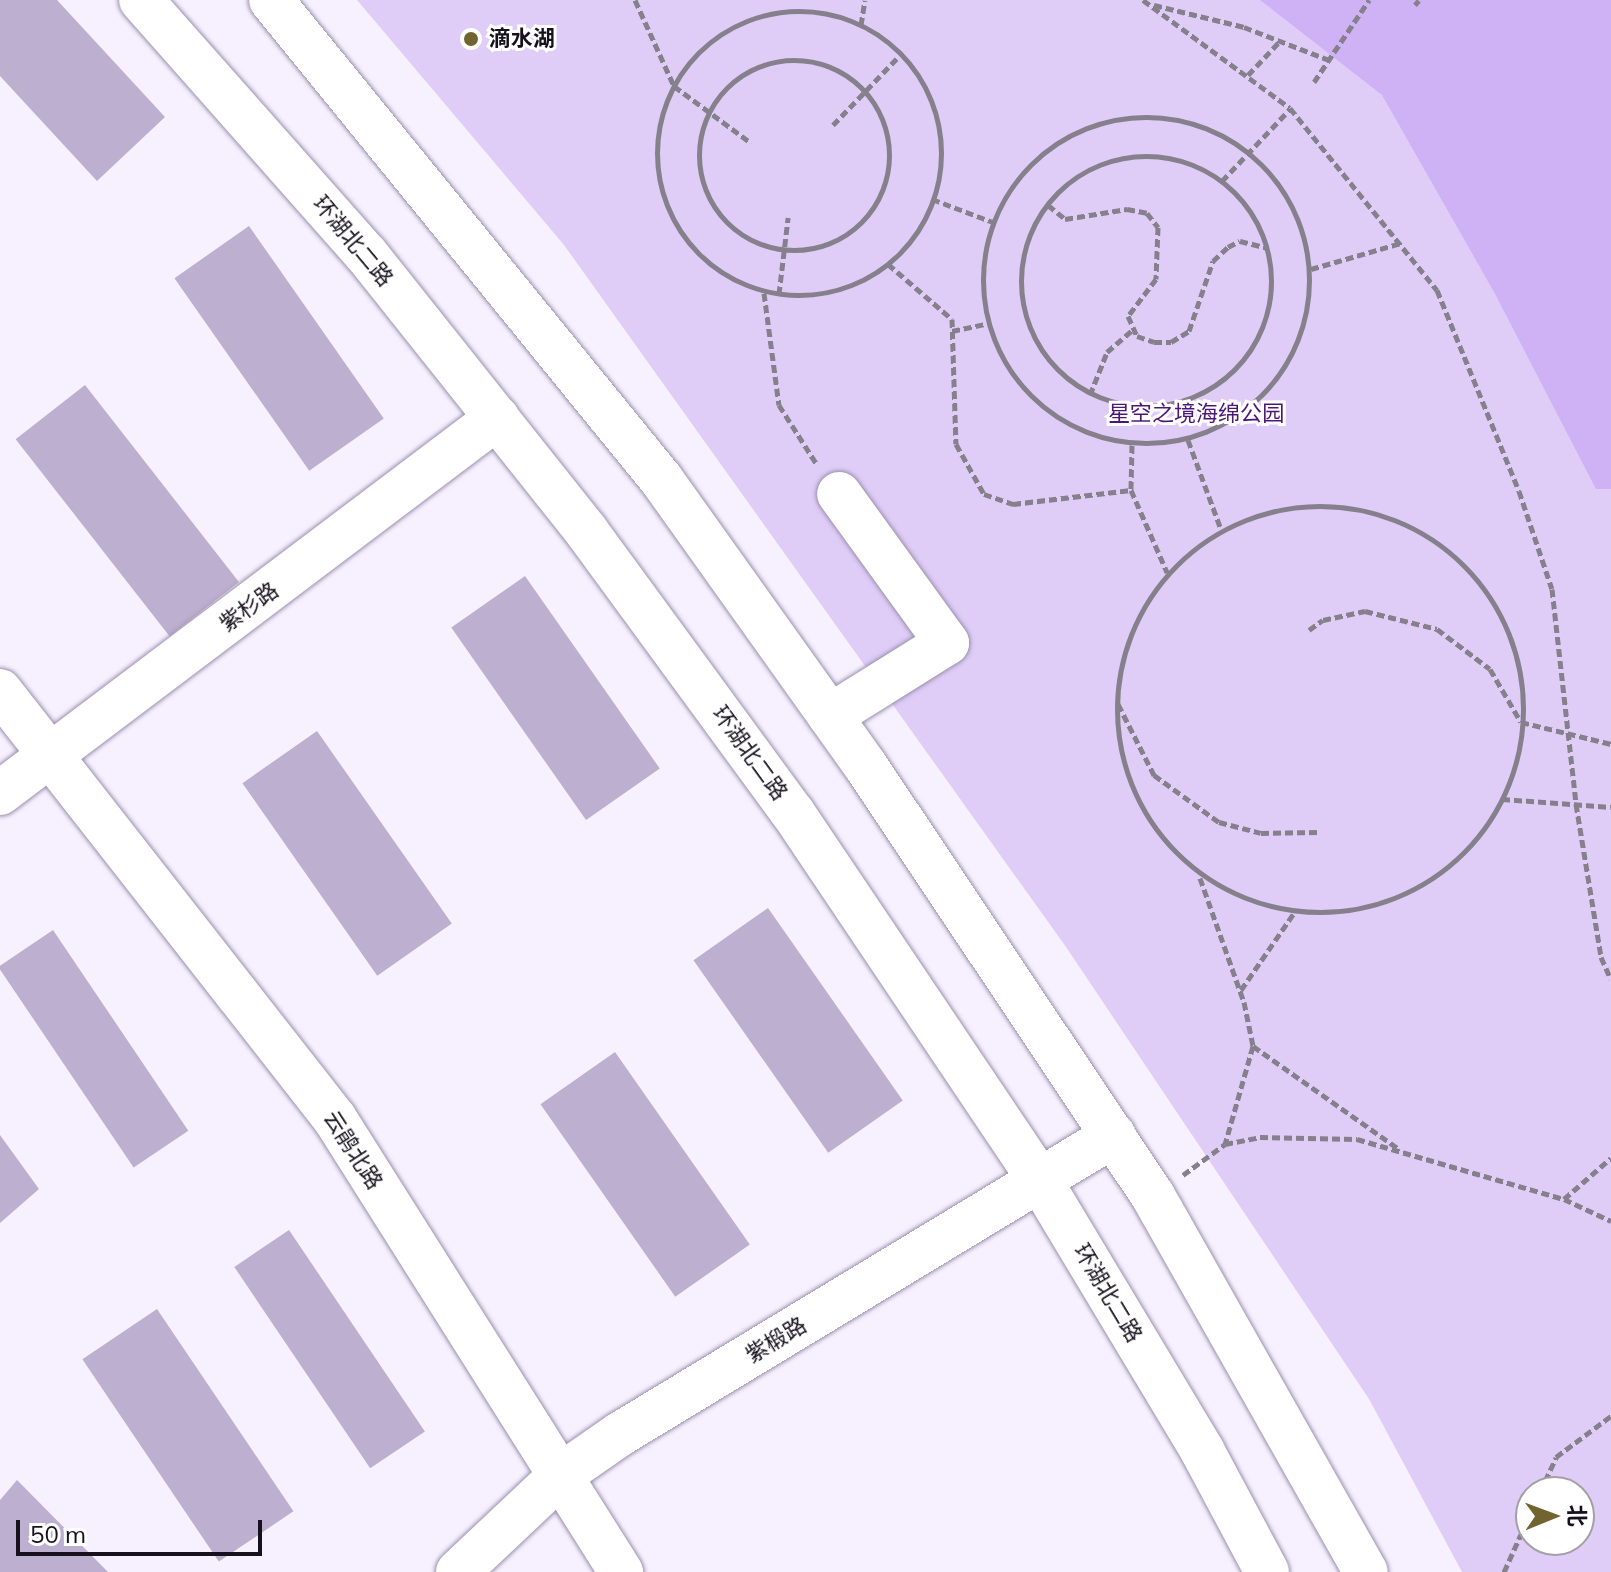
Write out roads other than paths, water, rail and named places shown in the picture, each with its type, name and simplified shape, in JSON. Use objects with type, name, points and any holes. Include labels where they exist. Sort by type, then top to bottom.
[{"type":"main road","name":"环湖北二路","points":[[141,0],[366,254],[587,532],[793,813],[1041,1182],[1203,1452],[1267,1572]]},
{"type":"main road","points":[[271,0],[661,479],[830,716],[1153,1196],[1366,1572]]},
{"type":"main road","name":"紫杉路","points":[[0,793],[497,418]]},
{"type":"main road","points":[[830,716],[947,643],[839,494]]},
{"type":"main road","name":"云鹃北路","points":[[0,691],[51,752],[335,1119],[621,1572]]},
{"type":"main road","name":"紫椴路","points":[[458,1572],[561,1475],[620,1434],[1041,1182],[1114,1135]]},
{"type":"place","name":"滴水湖","points":[[471,39]]},
{"type":"park label","name":"星空之境海绵公园","points":[[1196,414]]}]
